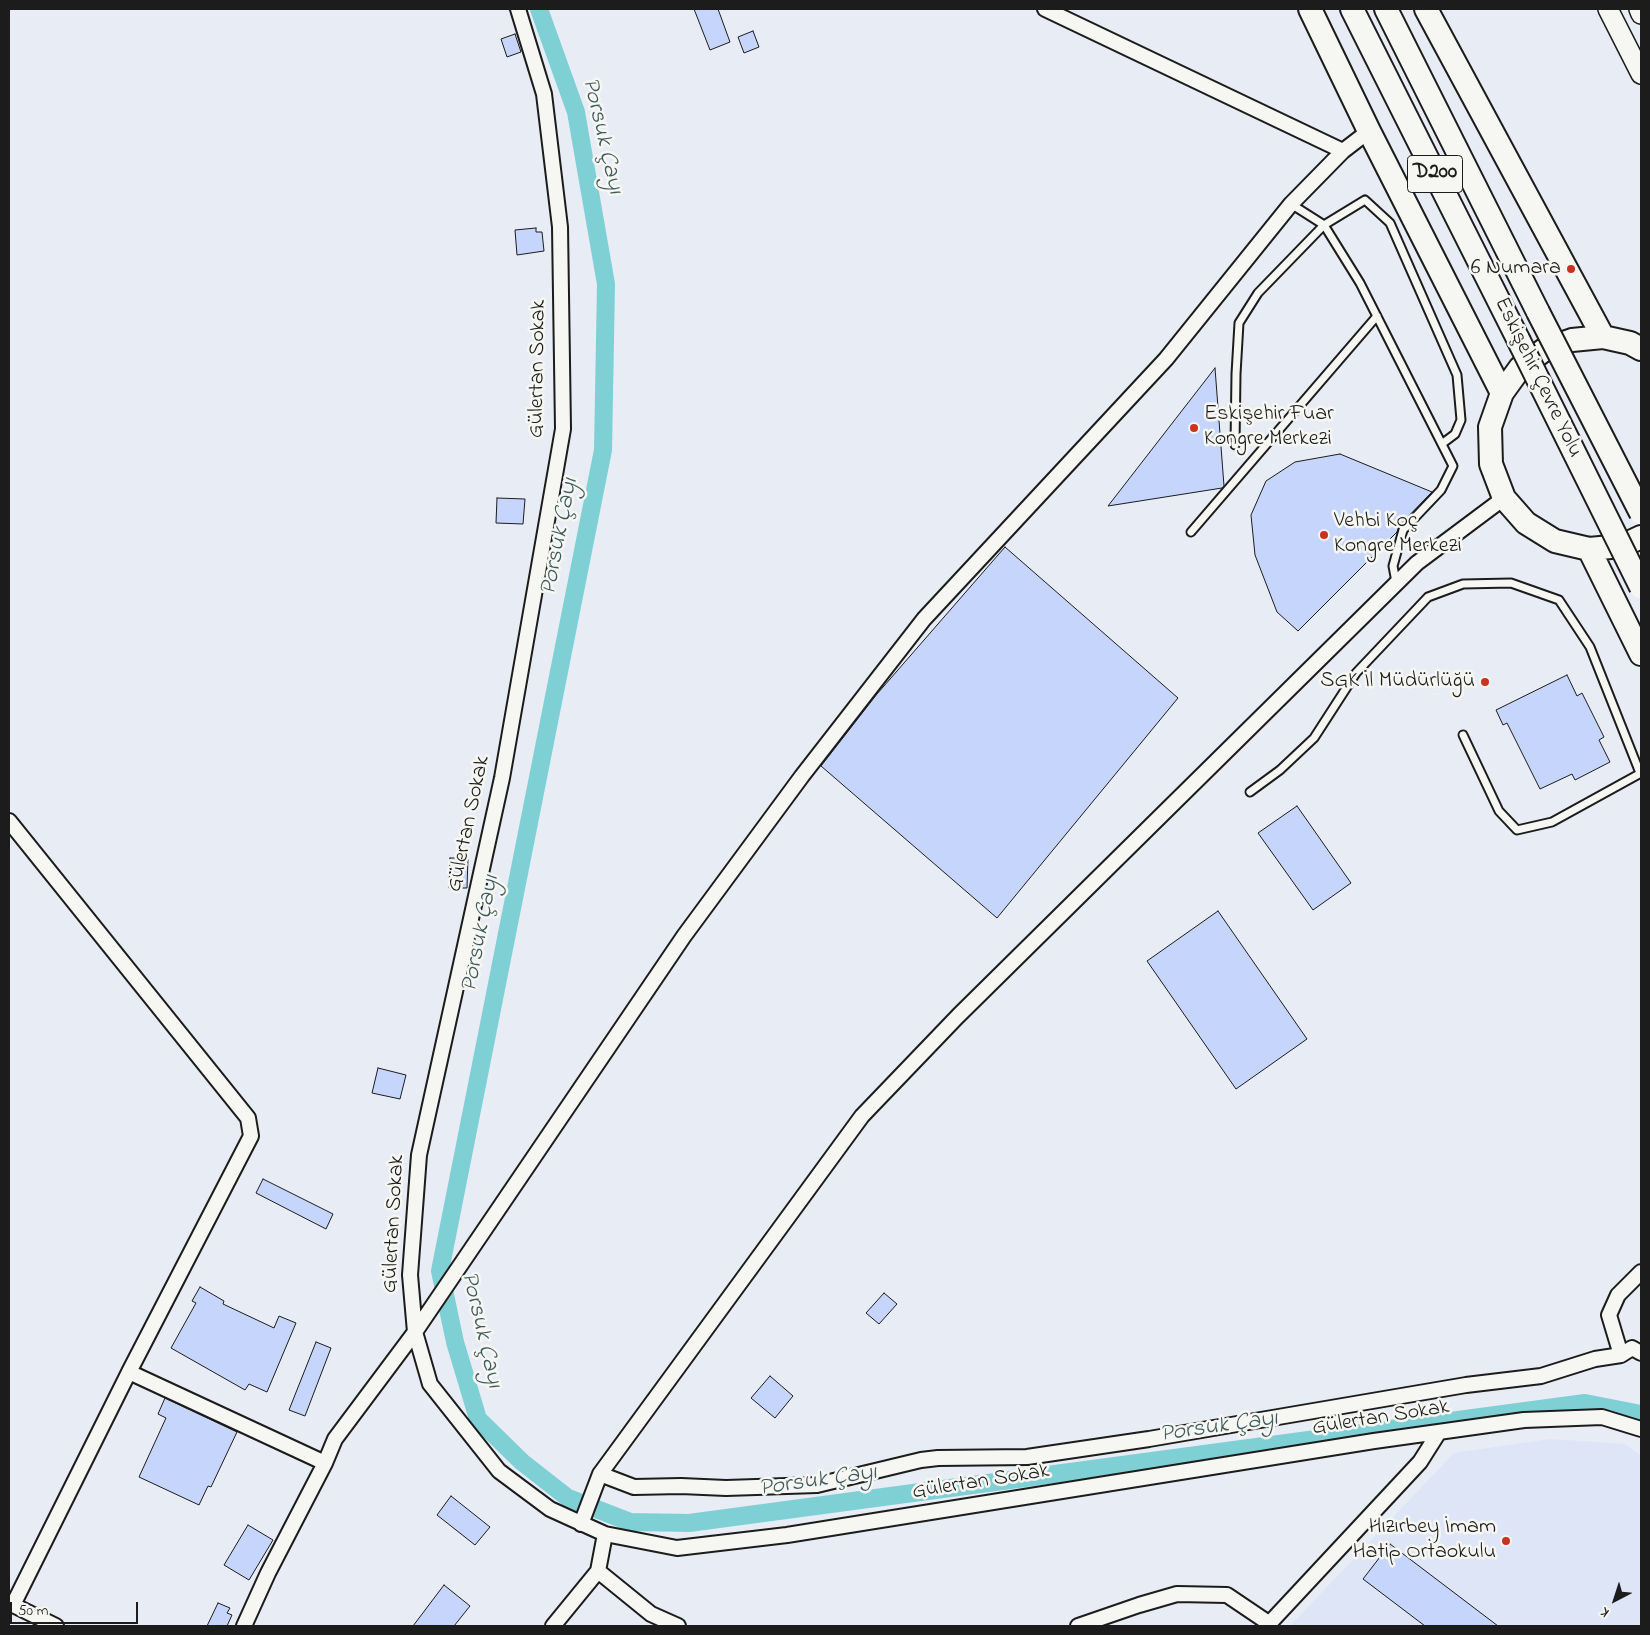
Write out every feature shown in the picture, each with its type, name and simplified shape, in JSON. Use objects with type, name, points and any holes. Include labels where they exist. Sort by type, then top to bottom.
[{"type":"highway","points":[[1310,9],[1369,131],[1502,393]]},
{"type":"highway","name":"Eskişehir Çevre Yolu","points":[[1352,9],[1641,587]]},
{"type":"highway","name":"Eskişehir Çevre Yolu","points":[[1386,9],[1641,513]]},
{"type":"highway","points":[[1426,9],[1603,337]]},
{"type":"highway","points":[[1641,349],[1630,343],[1603,337],[1572,340],[1544,350],[1520,368],[1502,393],[1490,427],[1491,464],[1504,498],[1526,523],[1555,541],[1588,549],[1622,546],[1641,537]]},
{"type":"highway","points":[[1588,549],[1641,654]]},
{"type":"main road","points":[[1608,9],[1641,74]]},
{"type":"main road","points":[[1639,9],[1641,14]]},
{"type":"street","name":"Gülertan Sokak","points":[[518,9],[544,94],[560,227],[563,429],[502,778],[419,1155],[410,1276],[415,1332],[430,1384],[499,1471],[550,1509],[582,1521],[605,1534],[677,1548],[787,1535],[1524,1420],[1602,1417],[1641,1429]]},
{"type":"street","points":[[1045,9],[1343,151]]},
{"type":"street","points":[[244,1626],[268,1573],[325,1463],[335,1439],[429,1313],[684,936],[802,776],[924,619],[1166,359],[1290,204],[1343,151],[1369,131]]},
{"type":"street","points":[[582,1521],[600,1474],[862,1116],[958,1016],[1416,563],[1504,498]]},
{"type":"street","points":[[9,821],[248,1118],[251,1136],[11,1604],[56,1626]]},
{"type":"street","points":[[1621,1355],[1610,1316],[1618,1295],[1641,1272]]},
{"type":"street","points":[[600,1474],[634,1487],[681,1486],[726,1488],[817,1485],[921,1460],[938,1458],[1027,1457],[1149,1440],[1466,1385],[1541,1376],[1595,1359],[1621,1355],[1632,1348],[1641,1353]]},
{"type":"street","points":[[129,1372],[325,1463]]},
{"type":"street","points":[[1078,1626],[1178,1594],[1227,1595],[1268,1625],[1420,1462],[1439,1432]]},
{"type":"street","points":[[553,1626],[598,1571],[605,1534]]},
{"type":"street","points":[[598,1571],[651,1614],[678,1626]]},
{"type":"lane","points":[[1235,445],[1239,323],[1258,293],[1324,225],[1365,200],[1390,223],[1457,375],[1461,420],[1456,434],[1443,443]]},
{"type":"lane","points":[[1290,204],[1324,225],[1360,283],[1443,443],[1453,466],[1441,490],[1403,530],[1393,566],[1396,583]]},
{"type":"lane","points":[[1192,532],[1377,316]]},
{"type":"lane","points":[[1250,792],[1280,770],[1314,738],[1356,673],[1428,597],[1463,584],[1511,583],[1559,600],[1590,647],[1641,773],[1552,822],[1518,830],[1499,811],[1463,735]]},
{"type":"shaded area","name":"Hızırbey İmam Hatip Ortaokulu","points":[[1550,1439],[1625,1444],[1641,1456],[1641,1626],[1290,1626],[1454,1453]]},
{"type":"building","points":[[694,9],[718,9],[730,42],[710,50]]},
{"type":"building","points":[[753,31],[759,47],[744,53],[738,37]]},
{"type":"building","points":[[515,34],[521,52],[507,57],[501,39]]},
{"type":"building","points":[[536,228],[536,232],[542,232],[544,251],[517,255],[515,230]]},
{"type":"building","name":"Eskişehir Fuar Kongre Merkezi","points":[[1215,368],[1224,486],[1222,488],[1108,506]]},
{"type":"building","name":"Vehbi Koç Kongre Merkezi","points":[[1340,454],[1432,492],[1399,526],[1397,532],[1298,631],[1277,612],[1255,555],[1251,515],[1266,481],[1295,462]]},
{"type":"building","points":[[497,498],[525,499],[523,524],[496,523]]},
{"type":"building","points":[[1005,547],[1178,698],[997,918],[821,766],[877,694]]},
{"type":"building","points":[[1567,675],[1577,696],[1582,693],[1604,737],[1599,740],[1610,762],[1575,780],[1572,774],[1540,789],[1507,723],[1503,725],[1496,710]]},
{"type":"building","points":[[1297,806],[1351,883],[1313,910],[1258,833]]},
{"type":"building","points":[[450,858],[468,858],[467,888],[449,888]]},
{"type":"building","points":[[1218,911],[1307,1039],[1236,1089],[1147,961]]},
{"type":"building","points":[[378,1068],[406,1075],[400,1099],[372,1093]]},
{"type":"building","points":[[263,1179],[333,1214],[326,1229],[256,1193]]},
{"type":"building","points":[[200,1287],[224,1301],[223,1304],[274,1328],[279,1316],[296,1323],[267,1392],[249,1384],[245,1390],[171,1348],[196,1303],[192,1301]]},
{"type":"building","points":[[884,1293],[897,1304],[879,1324],[866,1313]]},
{"type":"building","points":[[316,1342],[331,1348],[305,1416],[289,1410]]},
{"type":"building","points":[[770,1376],[793,1396],[775,1418],[751,1398]]},
{"type":"building","points":[[165,1398],[237,1432],[211,1487],[208,1486],[199,1505],[139,1477],[166,1418],[158,1414]]},
{"type":"building","points":[[451,1496],[490,1527],[475,1545],[437,1515]]},
{"type":"building","points":[[248,1525],[273,1540],[249,1580],[224,1565]]},
{"type":"building","points":[[1390,1544],[1498,1626],[1425,1626],[1363,1579]]},
{"type":"building","points":[[444,1585],[470,1606],[454,1626],[413,1626]]},
{"type":"building","points":[[218,1603],[230,1608],[227,1613],[232,1615],[227,1626],[207,1626]]},
{"type":"waterway","name":"Porsuk Çayı","points":[[539,9],[576,112],[606,284],[603,450],[440,1271],[455,1342],[478,1419],[522,1462],[568,1498],[630,1522],[689,1523],[1585,1403],[1641,1414]]},
{"type":"place","name":"6 Numara","points":[[1571,269]]},
{"type":"place","name":"Eskişehir Fuar Kongre Merkezi","points":[[1194,428]]},
{"type":"place","name":"Vehbi Koç Kongre Merkezi","points":[[1324,535]]},
{"type":"place","name":"SGK İl Müdürlüğü","points":[[1485,682]]},
{"type":"place","name":"Hızırbey İmam Hatip Ortaokulu","points":[[1506,1541]]}]
